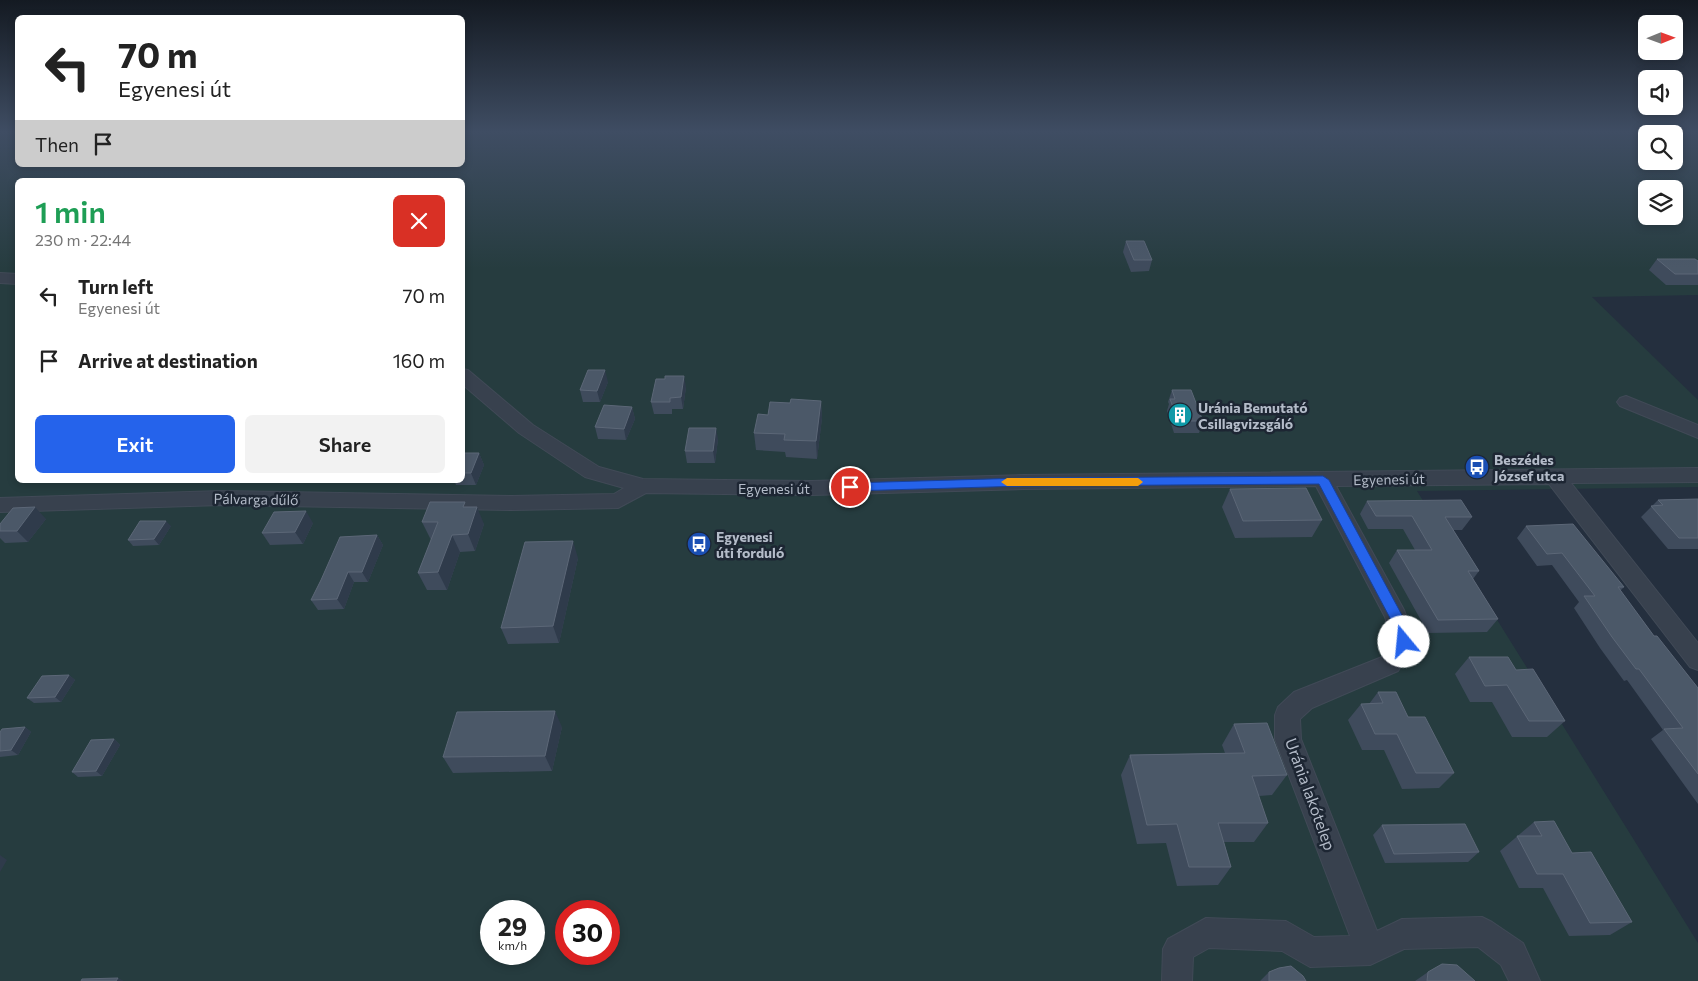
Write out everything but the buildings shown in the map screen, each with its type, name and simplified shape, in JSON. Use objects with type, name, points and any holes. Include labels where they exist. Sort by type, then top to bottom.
[{"type":"street","points":[[0,278],[15,279]]},
{"type":"street","name":"Egyenesi út","points":[[465,377],[526,428],[592,472],[652,486],[812,488],[1024,482],[1698,475]]},
{"type":"street","points":[[1626,402],[1698,432]]},
{"type":"street","points":[[1554,476],[1698,660]]},
{"type":"street","name":"Uránia lakótelep","points":[[1323,480],[1396,617],[1404,642],[1390,664],[1303,700],[1287,715],[1288,739],[1370,950]]},
{"type":"street","name":"Pálvarga dűlő","points":[[0,504],[221,498],[512,503],[618,501],[652,486]]},
{"type":"street","points":[[1177,981],[1178,949],[1206,933],[1286,936],[1310,952],[1370,950],[1402,934],[1482,932],[1512,954],[1525,981]]},
{"type":"green space","points":[[0,177],[1698,177],[1698,295],[1592,297],[1698,400],[1698,487],[1417,491],[1698,943],[1698,981],[0,981]]},
{"type":"slow traffic","points":[[1007,482],[1138,482]]},
{"type":"place","name":"Uránia Bemutató Csillagvizsgáló","points":[[1180,415]]},
{"type":"place","name":"Beszédes József utca","points":[[1477,467]]},
{"type":"place","name":"Egyenesi úti forduló","points":[[699,544]]},
{"type":"route","points":[[850,487],[1024,482],[1323,480],[1396,617],[1404,642]]}]
